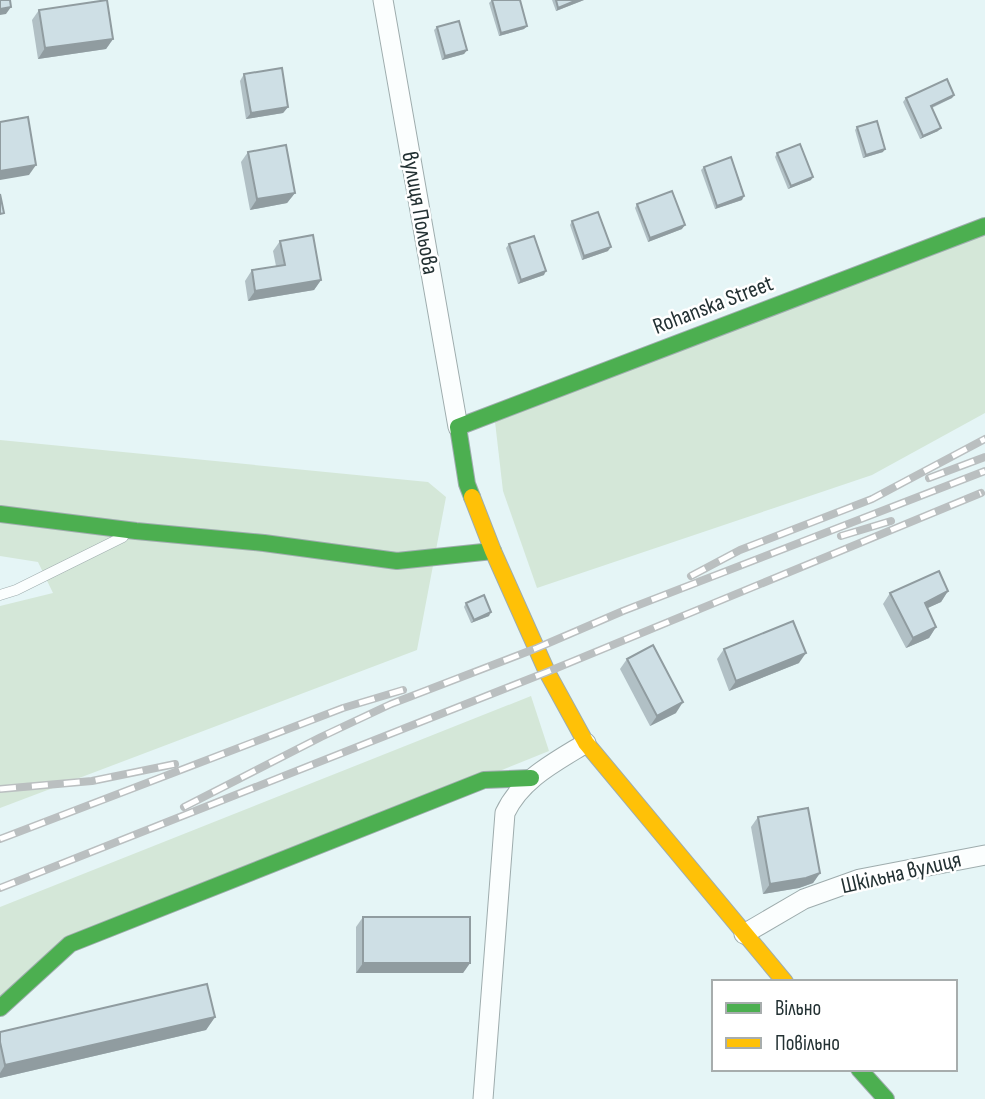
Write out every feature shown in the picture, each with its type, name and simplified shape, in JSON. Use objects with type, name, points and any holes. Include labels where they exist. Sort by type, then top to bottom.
[{"type":"street","name":"вулиця Польова","points":[[385,1],[458,427]]},
{"type":"street","name":"Rohanska Street","points":[[458,427],[985,226]]},
{"type":"street","points":[[458,427],[467,484],[493,551],[547,672],[586,743],[783,980]]},
{"type":"street","points":[[0,513],[397,561],[493,551]]},
{"type":"street","points":[[483,1099],[505,813],[511,800],[531,778],[586,743]]},
{"type":"street","points":[[0,1008],[70,944],[484,780],[531,778]]},
{"type":"street","name":"Шкільна вулиця","points":[[744,934],[804,899],[860,878],[985,855]]},
{"type":"street","points":[[861,1071],[886,1099]]},
{"type":"lane","points":[[0,595],[16,590],[136,531]]},
{"type":"green space","points":[[985,226],[985,413],[872,475],[537,588],[503,491],[494,413]]},
{"type":"green space","points":[[0,440],[428,482],[446,497],[417,650],[0,808],[0,606],[53,593],[38,562],[0,556]]},
{"type":"green space","points":[[531,696],[549,751],[70,944],[0,1008],[0,907]]},
{"type":"building","points":[[0,0],[10,0],[11,7],[0,9]]},
{"type":"building","points":[[107,0],[113,39],[45,48],[39,10]]},
{"type":"building","points":[[492,0],[520,0],[527,26],[501,33]]},
{"type":"building","points":[[556,0],[577,0],[558,8]]},
{"type":"building","points":[[459,21],[467,50],[445,56],[437,27]]},
{"type":"building","points":[[282,68],[288,107],[251,113],[244,74]]},
{"type":"building","points":[[947,79],[954,95],[931,106],[941,128],[923,136],[906,98]]},
{"type":"building","points":[[28,117],[36,165],[0,171],[0,122]]},
{"type":"building","points":[[877,121],[885,149],[866,155],[857,127]]},
{"type":"building","points":[[800,144],[813,177],[791,186],[777,153]]},
{"type":"building","points":[[286,145],[295,193],[257,199],[248,152]]},
{"type":"building","points":[[731,157],[744,196],[717,206],[704,167]]},
{"type":"building","points":[[672,191],[685,225],[650,238],[637,204]]},
{"type":"building","points":[[0,194],[4,213],[0,214]]},
{"type":"building","points":[[598,212],[611,247],[584,256],[572,221]]},
{"type":"building","points":[[313,235],[321,280],[255,291],[252,270],[285,265],[280,241]]},
{"type":"building","points":[[534,236],[546,271],[521,280],[509,244]]},
{"type":"building","points":[[939,571],[948,591],[925,603],[936,627],[913,638],[890,593]]},
{"type":"building","points":[[484,595],[491,612],[474,620],[466,603]]},
{"type":"building","points":[[793,621],[806,653],[736,681],[724,649]]},
{"type":"building","points":[[653,645],[683,702],[657,716],[627,659]]},
{"type":"building","points":[[808,808],[820,873],[770,884],[758,817]]},
{"type":"building","points":[[363,917],[470,917],[470,963],[363,963]]},
{"type":"building","points":[[207,984],[215,1017],[5,1065],[0,1032]]},
{"type":"railway","points":[[691,576],[740,550],[872,499],[985,439]]},
{"type":"railway","points":[[929,478],[985,457]]},
{"type":"railway","points":[[184,807],[391,704],[985,471]]},
{"type":"railway","points":[[0,888],[547,672],[981,493]]},
{"type":"railway","points":[[841,536],[891,521]]},
{"type":"railway","points":[[0,839],[343,708],[403,690]]},
{"type":"railway","points":[[0,789],[92,781],[175,764]]},
{"type":"traffic: fast","points":[[472,497],[467,484],[458,427],[985,226]]},
{"type":"traffic: fast","points":[[0,514],[264,543],[397,561],[493,551]]},
{"type":"traffic: fast","points":[[0,1008],[70,944],[484,780],[531,778]]},
{"type":"traffic: fast","points":[[861,1071],[886,1099]]},
{"type":"traffic: slow","points":[[472,497],[547,672],[586,743],[783,980]]}]
